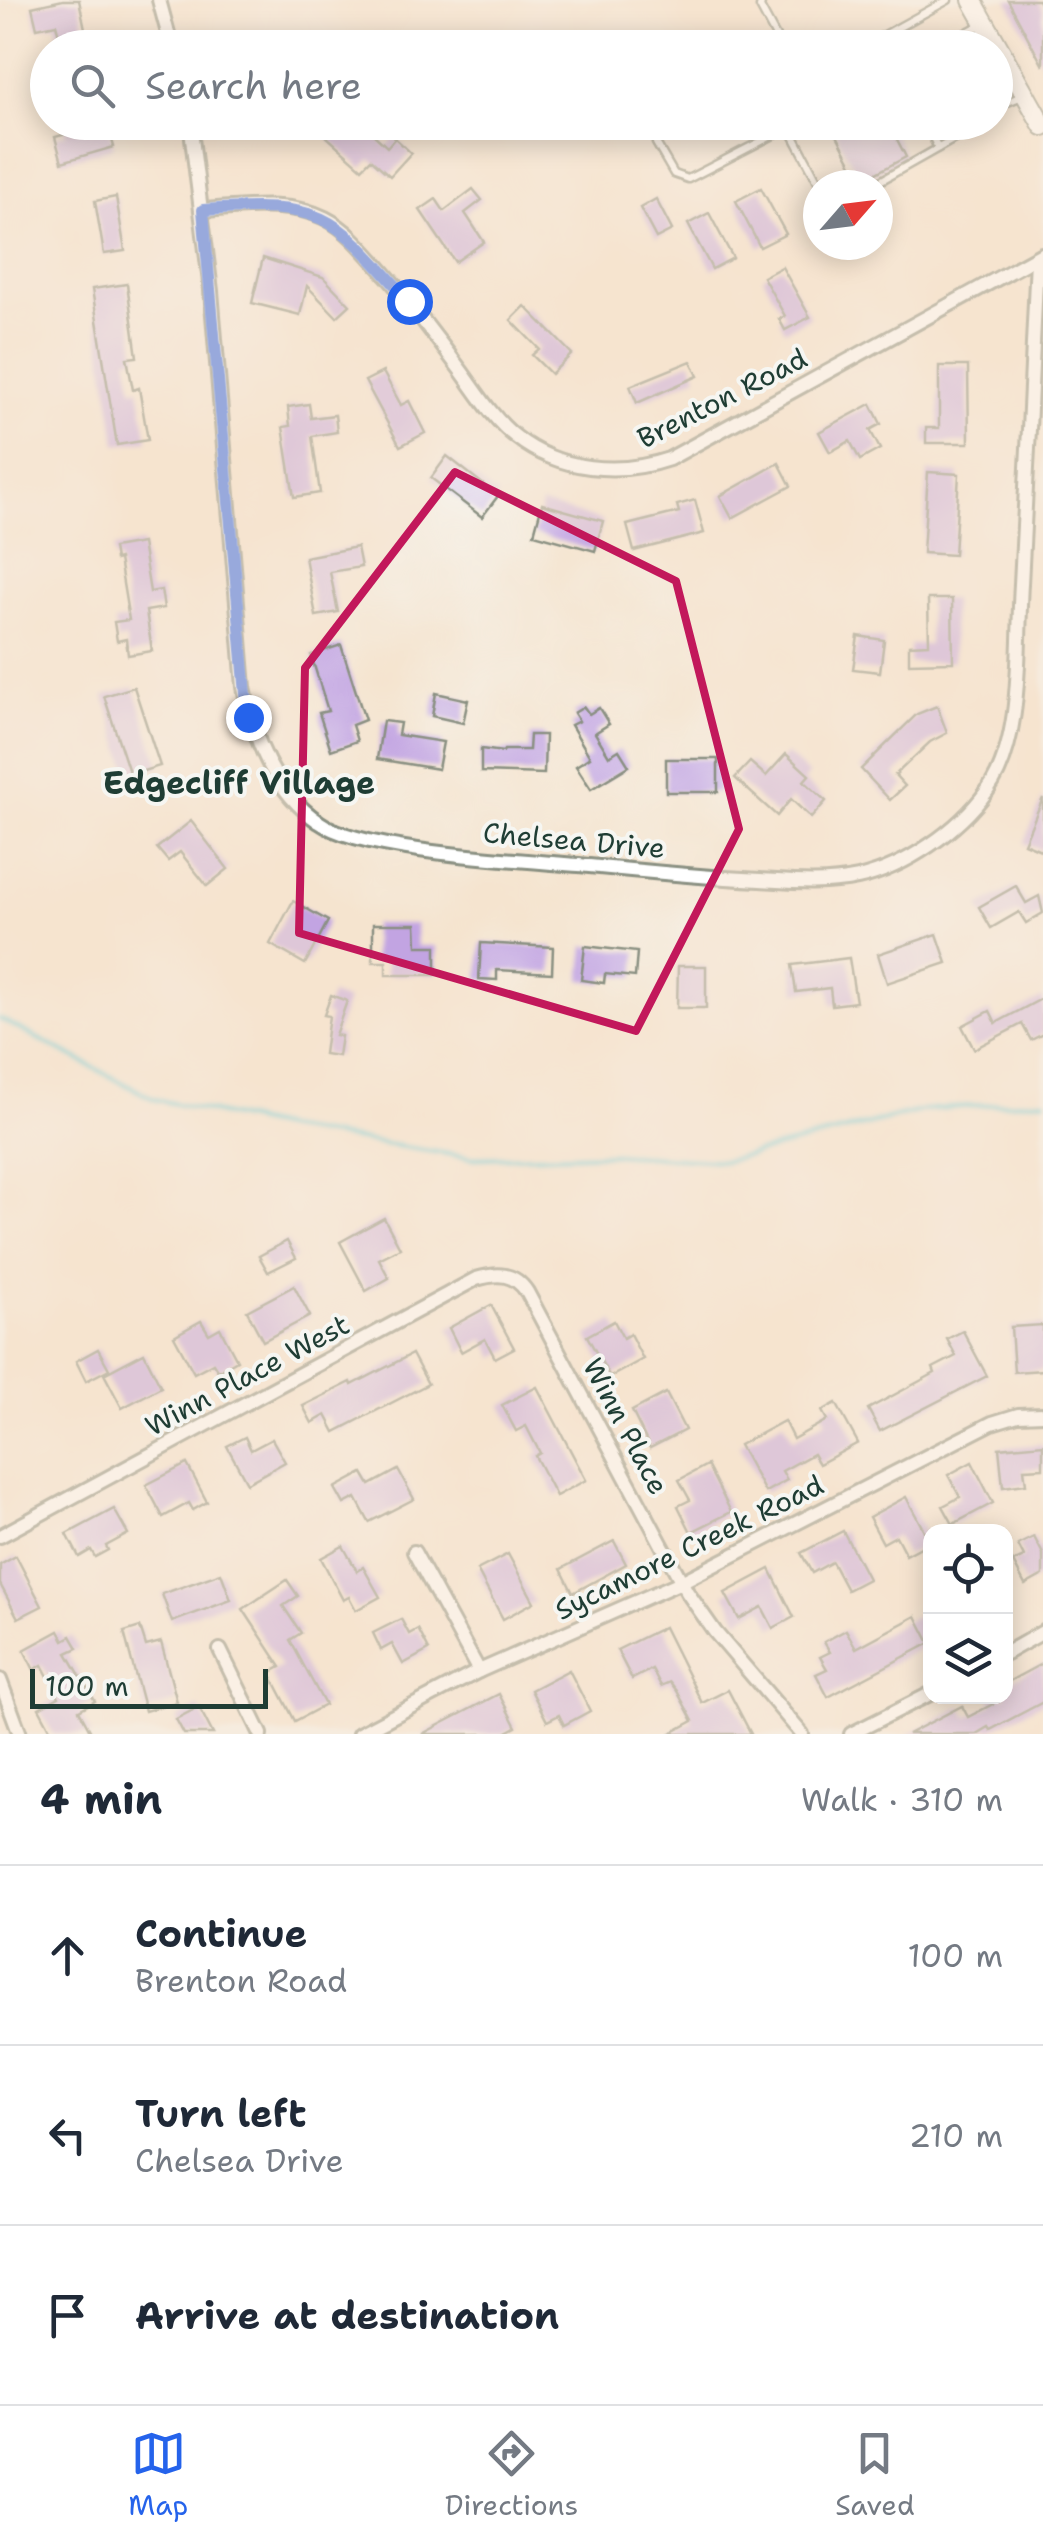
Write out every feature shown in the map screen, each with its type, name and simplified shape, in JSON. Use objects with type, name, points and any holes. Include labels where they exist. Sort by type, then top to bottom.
[{"type":"street","points":[[159,0],[167,30]]},
{"type":"street","points":[[972,0],[989,30]]},
{"type":"street","points":[[1013,72],[1043,126]]},
{"type":"street","name":"Chelsea Drive","points":[[193,140],[203,210],[248,717],[296,804],[331,829],[438,852],[714,878],[813,882],[860,878],[901,860],[949,830],[988,790],[1008,746],[1040,256]]},
{"type":"street","name":"Brenton Road","points":[[203,210],[286,208],[324,218],[364,250],[409,301],[490,411],[516,438],[568,462],[623,470],[669,460],[1040,256]]},
{"type":"street","name":"Winn Place West","points":[[0,1536],[476,1279],[504,1274],[520,1282]]},
{"type":"street","name":"Winn Place","points":[[520,1282],[681,1582],[715,1632],[802,1734]]},
{"type":"street","name":"Sycamore Creek Road","points":[[359,1734],[479,1671],[681,1582],[992,1422],[1043,1414]]},
{"type":"street","points":[[414,1552],[479,1671]]},
{"type":"street","points":[[1013,1648],[1043,1632]]},
{"type":"street","points":[[220,1650],[262,1734]]},
{"type":"street","points":[[0,1680],[20,1734]]},
{"type":"street","points":[[851,1734],[923,1698]]},
{"type":"lane","points":[[762,0],[760,7],[772,30]]},
{"type":"lane","points":[[925,0],[930,10]]},
{"type":"lane","points":[[894,30],[948,0]]},
{"type":"lane","points":[[972,30],[985,23]]},
{"type":"lane","points":[[1013,100],[1026,95]]},
{"type":"lane","points":[[657,140],[674,174],[688,180],[760,140]]},
{"type":"lane","points":[[795,140],[812,170]]},
{"type":"lane","points":[[934,140],[938,148]]},
{"type":"lane","points":[[893,174],[950,140]]},
{"type":"highlighted area","points":[[455,472],[676,581],[739,829],[636,1031],[299,933],[305,668]]},
{"type":"building","points":[[79,0],[85,30],[58,30],[56,24],[37,28],[32,7]]},
{"type":"building","points":[[1008,0],[1038,0],[1043,9],[1043,66]]},
{"type":"building","points":[[56,140],[112,140],[114,147],[62,162]]},
{"type":"building","points":[[330,140],[379,140],[387,147],[397,140],[411,153],[390,176],[371,159],[362,168]]},
{"type":"building","points":[[839,140],[897,140],[906,157],[882,170],[855,170]]},
{"type":"building","points":[[761,188],[786,234],[760,247],[736,201]]},
{"type":"building","points":[[473,189],[482,200],[465,213],[484,242],[455,262],[420,210],[436,199],[444,211]]},
{"type":"building","points":[[116,197],[125,251],[104,254],[95,201]]},
{"type":"building","points":[[656,199],[672,230],[656,238],[640,208]]},
{"type":"building","points":[[709,213],[733,258],[712,269],[688,224]]},
{"type":"building","points":[[263,258],[323,277],[350,305],[337,317],[307,286],[300,315],[252,303]]},
{"type":"building","points":[[782,267],[810,317],[785,330],[779,319],[785,316],[763,277]]},
{"type":"building","points":[[127,284],[137,357],[127,358],[133,390],[139,388],[148,440],[117,445],[92,289]]},
{"type":"building","points":[[525,306],[572,354],[551,374],[532,355],[539,349],[511,320]]},
{"type":"building","points":[[691,361],[698,376],[637,403],[630,386]]},
{"type":"building","points":[[939,366],[968,366],[969,443],[926,443],[926,428],[939,428]]},
{"type":"building","points":[[383,372],[401,405],[409,401],[425,433],[400,446],[365,381]]},
{"type":"building","points":[[309,404],[311,418],[335,415],[337,432],[312,436],[320,493],[294,497],[283,427],[290,426],[288,407]]},
{"type":"building","points":[[871,404],[881,424],[870,430],[880,449],[860,460],[850,441],[830,452],[819,432]]},
{"type":"building","points":[[447,456],[498,496],[482,517],[431,478]]},
{"type":"building","points":[[779,463],[791,486],[732,518],[720,496]]},
{"type":"building","points":[[928,472],[959,474],[954,555],[923,553]]},
{"type":"building","points":[[695,500],[704,533],[634,551],[627,525],[679,512],[677,505]]},
{"type":"building","points":[[542,504],[603,521],[595,551],[534,534]]},
{"type":"building","points":[[142,543],[150,592],[161,590],[164,608],[146,611],[152,651],[128,655],[126,639],[117,641],[114,622],[129,620],[119,559],[115,560],[113,548]]},
{"type":"building","points":[[357,547],[361,567],[330,572],[338,612],[316,616],[305,557]]},
{"type":"building","points":[[928,599],[952,599],[953,662],[909,663],[909,645],[929,644]]},
{"type":"building","points":[[858,636],[884,640],[880,672],[853,669]]},
{"type":"building","points":[[341,645],[365,720],[352,725],[357,741],[331,750],[319,713],[328,711],[311,655]]},
{"type":"building","points":[[134,687],[160,766],[130,775],[104,696]]},
{"type":"building","points":[[436,693],[468,700],[463,723],[432,716]]},
{"type":"building","points":[[937,706],[947,733],[930,742],[895,775],[905,786],[890,800],[861,769],[917,714]]},
{"type":"building","points":[[584,707],[589,714],[599,708],[609,724],[595,733],[609,756],[619,750],[629,766],[591,789],[576,766],[590,757],[571,725],[579,721],[574,713]]},
{"type":"building","points":[[383,721],[400,723],[398,735],[443,742],[438,769],[377,759]]},
{"type":"building","points":[[530,735],[545,735],[544,774],[481,772],[481,749],[529,750]]},
{"type":"building","points":[[786,754],[809,775],[804,781],[826,801],[811,818],[791,799],[777,816],[735,778],[750,762],[766,776]]},
{"type":"building","points":[[666,759],[718,759],[718,792],[666,792]]},
{"type":"building","points":[[1043,798],[1043,851],[1024,843]]},
{"type":"building","points":[[191,821],[228,869],[207,886],[180,852],[168,861],[157,848]]},
{"type":"building","points":[[1016,886],[1026,903],[1039,896],[1043,913],[1026,923],[1019,912],[991,928],[979,907]]},
{"type":"building","points":[[293,901],[328,921],[305,964],[270,944]]},
{"type":"building","points":[[373,924],[416,924],[417,946],[436,946],[436,975],[386,975],[386,962],[373,962]]},
{"type":"building","points":[[937,934],[947,963],[887,983],[878,954]]},
{"type":"building","points":[[481,943],[553,947],[552,973],[497,970],[497,980],[479,979]]},
{"type":"building","points":[[585,946],[637,952],[635,977],[605,974],[604,983],[581,980]]},
{"type":"building","points":[[849,958],[856,1002],[832,1005],[830,988],[796,992],[792,965]]},
{"type":"building","points":[[678,966],[706,966],[706,1008],[677,1008]]},
{"type":"building","points":[[331,995],[347,1001],[335,1035],[341,1036],[338,1056],[324,1054],[329,1016],[324,1015]]},
{"type":"building","points":[[1043,998],[1043,1034],[1031,1040],[1022,1024],[974,1049],[962,1026],[990,1011],[996,1023]]},
{"type":"building","points":[[384,1218],[400,1248],[379,1259],[389,1278],[366,1291],[340,1242]]},
{"type":"building","points":[[287,1241],[296,1258],[268,1272],[259,1256]]},
{"type":"building","points":[[294,1286],[310,1316],[263,1341],[247,1311]]},
{"type":"building","points":[[491,1305],[514,1348],[495,1358],[485,1339],[461,1352],[449,1328]]},
{"type":"building","points":[[201,1321],[209,1334],[220,1328],[237,1360],[218,1371],[213,1363],[194,1373],[174,1336]]},
{"type":"building","points":[[614,1321],[623,1338],[630,1334],[643,1359],[610,1377],[587,1336]]},
{"type":"building","points":[[1043,1325],[1043,1370],[1014,1372],[1011,1327]]},
{"type":"building","points":[[963,1331],[987,1376],[880,1431],[868,1409],[935,1373],[933,1368],[956,1356],[947,1339]]},
{"type":"building","points":[[98,1349],[109,1369],[86,1381],[76,1361]]},
{"type":"building","points":[[144,1353],[161,1387],[122,1408],[104,1374]]},
{"type":"building","points":[[412,1354],[428,1384],[335,1432],[326,1415],[312,1423],[303,1406]]},
{"type":"building","points":[[537,1387],[586,1480],[556,1496],[535,1456],[540,1453],[526,1426],[516,1431],[502,1405]]},
{"type":"building","points":[[666,1393],[685,1430],[650,1448],[632,1411]]},
{"type":"building","points":[[836,1403],[858,1443],[819,1464],[813,1454],[782,1471],[787,1480],[765,1492],[739,1445],[784,1421],[793,1439],[827,1420],[822,1411]]},
{"type":"building","points":[[245,1437],[251,1450],[272,1439],[285,1462],[247,1483],[227,1446]]},
{"type":"building","points":[[1043,1444],[1043,1468],[1024,1469],[1026,1484],[1003,1487],[999,1448]]},
{"type":"building","points":[[972,1462],[993,1503],[953,1524],[943,1506],[960,1497],[948,1475]]},
{"type":"building","points":[[187,1464],[207,1502],[193,1510],[189,1503],[163,1517],[146,1485]]},
{"type":"building","points":[[707,1465],[731,1512],[691,1532],[678,1506],[690,1500],[679,1480]]},
{"type":"building","points":[[398,1470],[414,1499],[369,1522],[356,1498],[344,1504],[335,1488],[363,1473],[370,1485]]},
{"type":"building","points":[[906,1497],[923,1529],[923,1546],[906,1555],[896,1536],[883,1543],[869,1517]]},
{"type":"building","points":[[114,1509],[128,1534],[95,1557],[91,1550],[79,1557],[67,1534]]},
{"type":"building","points":[[843,1531],[868,1579],[847,1590],[832,1562],[812,1573],[801,1553]]},
{"type":"building","points":[[1034,1537],[1043,1554],[1043,1575],[1025,1585],[1013,1562],[1024,1557],[1018,1545]]},
{"type":"building","points":[[614,1541],[626,1564],[573,1593],[561,1569]]},
{"type":"building","points":[[343,1546],[357,1571],[363,1567],[380,1597],[356,1610],[349,1597],[343,1600],[321,1558]]},
{"type":"building","points":[[508,1554],[534,1602],[503,1619],[477,1570]]},
{"type":"building","points":[[16,1556],[42,1606],[18,1618],[0,1584],[0,1565]]},
{"type":"building","points":[[770,1569],[794,1617],[773,1628],[762,1607],[739,1619],[725,1593]]},
{"type":"building","points":[[221,1573],[231,1600],[172,1622],[162,1594]]},
{"type":"building","points":[[287,1580],[298,1596],[283,1606],[301,1633],[290,1640],[325,1705],[295,1721],[270,1673],[281,1667],[243,1609]]},
{"type":"building","points":[[916,1616],[923,1630],[923,1647],[828,1697],[816,1674],[827,1669],[820,1657],[830,1652],[824,1642],[846,1630],[856,1648]]},
{"type":"building","points":[[401,1619],[409,1634],[418,1629],[429,1650],[403,1664],[392,1644],[381,1650],[373,1633]]},
{"type":"building","points":[[140,1627],[146,1646],[161,1642],[177,1702],[145,1711],[124,1632]]},
{"type":"building","points":[[664,1627],[702,1703],[728,1690],[751,1734],[669,1734],[693,1721],[677,1691],[670,1682],[661,1686],[652,1669],[632,1679],[617,1650]]},
{"type":"building","points":[[59,1631],[64,1640],[71,1636],[78,1648],[67,1653],[95,1701],[79,1710],[92,1734],[53,1734],[39,1708],[59,1697],[42,1665],[34,1670],[24,1650]]},
{"type":"building","points":[[1043,1663],[1043,1702],[976,1734],[908,1734],[962,1706],[968,1717],[993,1704],[1013,1704],[1013,1679]]},
{"type":"building","points":[[569,1670],[590,1711],[564,1725],[559,1715],[547,1721],[531,1690]]},
{"type":"building","points":[[499,1694],[516,1727],[503,1734],[422,1734]]},
{"type":"building","points":[[199,1707],[213,1734],[184,1734],[176,1719]]},
{"type":"waterway","points":[[0,1019],[154,1099],[283,1128],[473,1158],[615,1154],[725,1161],[924,1110],[1043,1100]]},
{"type":"district","name":"Edgecliff Village","points":[[239,782]]},
{"type":"route","points":[[248,717],[203,210],[286,208],[324,218],[364,250],[409,301]]}]
